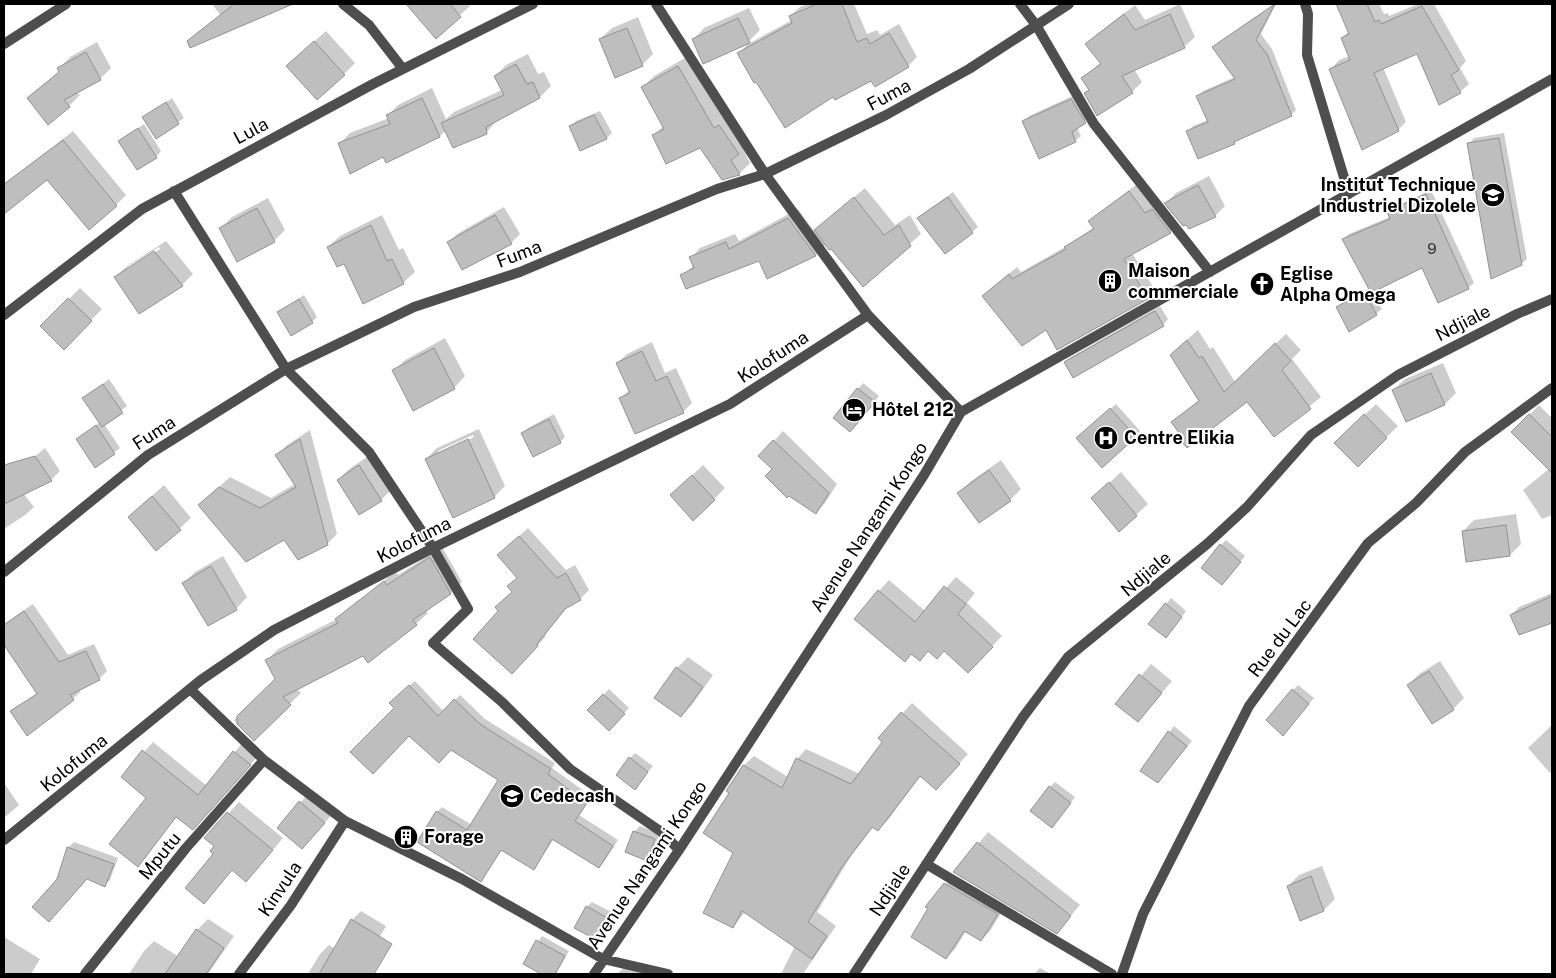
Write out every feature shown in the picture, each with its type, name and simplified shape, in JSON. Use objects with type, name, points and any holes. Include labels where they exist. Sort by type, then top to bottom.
[{"type":"street","points":[[4,44],[66,4]]},
{"type":"street","points":[[343,4],[369,25],[403,69]]},
{"type":"street","name":"Lula","points":[[4,315],[142,209],[403,69],[533,4]]},
{"type":"street","points":[[656,4],[765,174],[868,315],[961,412],[1552,79]]},
{"type":"street","points":[[1020,4],[1036,26],[1094,124],[1210,272]]},
{"type":"street","name":"Fuma","points":[[4,572],[148,455],[286,368],[414,307],[520,272],[717,189],[765,174],[894,111],[969,70],[1069,4]]},
{"type":"street","points":[[1305,4],[1308,14],[1306,55],[1349,194]]},
{"type":"street","points":[[174,191],[286,368],[369,452],[433,548],[468,609],[433,644],[502,702],[570,769],[663,833],[679,850]]},
{"type":"street","name":"Ndjiale","points":[[854,974],[1028,710],[1068,657],[1207,544],[1247,507],[1310,435],[1398,375],[1517,314],[1552,299]]},
{"type":"street","name":"Kolofuma","points":[[4,840],[190,689],[274,630],[433,548],[730,404],[868,315]]},
{"type":"street","name":"Rue du Lac","points":[[1122,974],[1143,914],[1249,706],[1368,543],[1416,503],[1465,452],[1552,388]]},
{"type":"street","name":"Avenue Nangami Kongo","points":[[594,974],[679,850],[924,476],[961,412]]},
{"type":"street","points":[[190,689],[264,760],[345,821],[462,879],[603,959],[668,974]]},
{"type":"street","name":"Mputu","points":[[85,974],[186,848],[264,760]]},
{"type":"street","name":"Kinvula","points":[[239,974],[291,905],[345,821]]},
{"type":"street","points":[[926,864],[1112,974]]},
{"type":"building","points":[[234,4],[293,4],[190,48],[187,41]]},
{"type":"building","points":[[406,4],[450,4],[461,17],[436,39]]},
{"type":"building","points":[[817,4],[842,4],[857,42],[867,38],[870,44],[889,33],[909,67],[875,87],[871,81],[835,100],[833,97],[785,128],[756,82],[754,83],[737,53],[792,23],[789,16]]},
{"type":"building","points":[[1275,4],[1256,40],[1267,54],[1292,116],[1234,142],[1235,144],[1198,159],[1186,131],[1208,122],[1196,96],[1235,79],[1212,47]]},
{"type":"building","points":[[1336,4],[1367,4],[1375,22],[1379,20],[1381,24],[1422,6],[1459,70],[1451,75],[1461,93],[1439,105],[1417,54],[1374,73],[1399,131],[1362,150],[1329,69],[1350,60],[1341,38],[1349,34]]},
{"type":"building","points":[[1124,14],[1135,30],[1170,14],[1185,48],[1122,76],[1133,93],[1097,116],[1084,93],[1089,90],[1081,78],[1101,64],[1085,44]]},
{"type":"building","points":[[738,18],[750,43],[703,64],[692,39]]},
{"type":"building","points":[[627,28],[643,66],[615,78],[599,39]]},
{"type":"building","points":[[314,41],[345,75],[317,100],[286,66]]},
{"type":"building","points":[[86,52],[101,80],[64,100],[70,107],[48,125],[27,98],[59,72],[57,68]]},
{"type":"building","points":[[516,64],[527,84],[533,82],[540,98],[486,127],[487,134],[453,148],[441,123],[504,95],[494,76]]},
{"type":"building","points":[[678,66],[714,128],[719,125],[739,154],[731,160],[740,175],[722,180],[700,148],[666,164],[652,135],[664,129],[641,87]]},
{"type":"building","points":[[422,98],[440,137],[386,163],[383,157],[350,174],[338,143],[390,124],[386,115]]},
{"type":"building","points":[[1071,99],[1086,123],[1072,132],[1076,142],[1039,159],[1022,121]]},
{"type":"building","points":[[166,102],[179,124],[156,139],[142,117]]},
{"type":"building","points":[[594,115],[607,139],[580,151],[569,126]]},
{"type":"building","points":[[138,128],[157,158],[137,170],[118,141]]},
{"type":"building","name":"Institut Technique Industriel Dizolele","points":[[1499,138],[1522,265],[1491,279],[1467,143]]},
{"type":"building","points":[[63,140],[117,206],[89,230],[47,180],[4,214],[4,184]]},
{"type":"building","points":[[1198,185],[1216,217],[1189,229],[1186,225],[1183,226],[1164,203]]},
{"type":"building","points":[[1129,191],[1145,213],[1152,209],[1171,233],[1124,259],[1148,299],[1057,350],[1046,330],[1022,346],[982,296],[1009,274],[1012,279],[1066,249],[1064,247],[1094,229],[1088,221]]},
{"type":"building","points":[[1426,194],[1469,289],[1438,303],[1422,268],[1371,293],[1342,239],[1390,219],[1387,212]]},
{"type":"building","points":[[854,197],[884,235],[899,225],[911,246],[863,287],[831,249],[829,250],[814,230]]},
{"type":"building","points":[[948,197],[973,233],[945,254],[917,218]]},
{"type":"building","points":[[257,208],[275,242],[237,262],[219,228]]},
{"type":"building","points":[[495,215],[512,244],[462,270],[447,242]]},
{"type":"building","points":[[788,218],[816,256],[767,279],[759,261],[686,289],[680,275],[694,268],[689,257],[726,242],[729,249]]},
{"type":"building","points":[[371,225],[387,261],[392,259],[404,284],[363,304],[344,264],[337,267],[327,247]]},
{"type":"building","points":[[154,251],[183,286],[139,314],[114,277]]},
{"type":"building","points":[[1364,292],[1377,315],[1349,332],[1336,307]]},
{"type":"building","points":[[68,298],[92,321],[64,350],[40,326]]},
{"type":"building","points":[[299,299],[313,323],[291,336],[277,312]]},
{"type":"building","points":[[1155,311],[1164,326],[1073,378],[1064,362]]},
{"type":"building","points":[[1187,340],[1199,358],[1202,356],[1224,392],[1275,343],[1291,361],[1282,370],[1311,409],[1274,437],[1247,402],[1187,448],[1177,436],[1180,434],[1171,422],[1199,401],[1170,355]]},
{"type":"building","points":[[434,348],[455,389],[413,411],[392,370]]},
{"type":"building","points":[[642,351],[656,381],[667,376],[684,413],[635,434],[619,398],[630,393],[616,363]]},
{"type":"building","points":[[1431,373],[1445,405],[1406,422],[1392,390]]},
{"type":"building","points":[[103,384],[123,413],[102,427],[82,398]]},
{"type":"building","name":"Hôtel 212","points":[[857,388],[875,402],[850,432],[833,418]]},
{"type":"building","name":"Centre Elikia","points":[[1110,408],[1136,437],[1102,468],[1076,438]]},
{"type":"building","points":[[1364,414],[1387,438],[1358,467],[1334,443]]},
{"type":"building","points":[[1529,414],[1552,437],[1552,473],[1511,432]]},
{"type":"building","points":[[549,419],[561,443],[533,457],[521,433]]},
{"type":"building","points":[[96,425],[115,454],[95,468],[76,439]]},
{"type":"building","points":[[300,439],[328,545],[298,560],[284,540],[246,562],[198,505],[219,487],[260,508],[296,487],[275,455]]},
{"type":"building","points":[[468,439],[495,498],[453,518],[425,459]]},
{"type":"building","points":[[773,440],[829,493],[816,514],[789,496],[787,498],[765,476],[772,469],[758,456]]},
{"type":"building","points":[[35,456],[52,481],[4,504],[4,465]]},
{"type":"building","points":[[359,465],[382,501],[359,515],[337,480]]},
{"type":"building","points":[[989,470],[1011,501],[979,523],[957,493]]},
{"type":"building","points":[[692,475],[715,500],[693,521],[670,495]]},
{"type":"building","points":[[1109,482],[1137,516],[1119,532],[1091,498]]},
{"type":"building","points":[[152,496],[181,530],[156,551],[128,517]]},
{"type":"building","points":[[1506,525],[1510,556],[1466,562],[1462,531]]},
{"type":"building","points":[[519,536],[557,578],[566,573],[581,600],[565,609],[537,644],[538,646],[512,674],[473,639],[498,611],[495,607],[512,592],[507,586],[517,578],[497,555]]},
{"type":"building","points":[[1220,544],[1241,562],[1222,585],[1201,568]]},
{"type":"building","points":[[430,557],[451,594],[413,620],[417,625],[368,663],[363,656],[283,697],[291,705],[254,741],[237,724],[237,716],[275,679],[265,660],[338,623],[335,619],[384,581],[387,585]]},
{"type":"building","points":[[211,566],[237,610],[208,626],[182,583]]},
{"type":"building","points":[[944,586],[966,604],[958,614],[993,647],[968,673],[944,651],[937,659],[928,651],[920,661],[911,654],[905,662],[854,619],[878,590],[915,622]]},
{"type":"building","points":[[1552,596],[1552,623],[1519,635],[1510,615]]},
{"type":"building","points":[[1165,603],[1182,617],[1166,638],[1148,624]]},
{"type":"building","points":[[24,611],[59,662],[86,651],[100,680],[70,695],[74,700],[27,736],[10,711],[37,694],[4,645],[4,625]]},
{"type":"building","points":[[676,667],[703,687],[681,717],[654,698]]},
{"type":"building","points":[[1429,671],[1454,710],[1432,724],[1407,685]]},
{"type":"building","points":[[1139,674],[1162,693],[1138,722],[1115,704]]},
{"type":"building","points":[[409,685],[438,716],[454,699],[480,724],[551,769],[548,774],[587,803],[575,821],[613,846],[599,868],[552,839],[534,870],[501,850],[481,882],[417,842],[436,811],[467,830],[498,780],[451,750],[439,763],[409,736],[373,774],[350,752],[394,708],[389,703]]},
{"type":"building","points":[[1292,689],[1309,704],[1283,736],[1266,720]]},
{"type":"building","points":[[603,694],[625,714],[609,731],[587,710]]},
{"type":"building","points":[[901,712],[960,764],[936,790],[920,776],[878,831],[872,827],[842,867],[808,922],[827,936],[812,959],[742,911],[733,928],[703,913],[733,853],[703,833],[729,793],[726,791],[743,765],[782,788],[796,758],[851,784],[882,742],[878,738]]},
{"type":"building","points":[[1168,731],[1187,746],[1158,783],[1140,771]]},
{"type":"building","points":[[142,750],[198,795],[233,751],[251,765],[193,830],[176,817],[138,867],[109,844],[146,798],[121,777]]},
{"type":"building","points":[[629,757],[648,772],[635,790],[616,775]]},
{"type":"building","points":[[1049,786],[1071,803],[1052,828],[1030,811]]},
{"type":"building","points":[[299,801],[325,823],[302,849],[277,828]]},
{"type":"building","points":[[227,812],[273,850],[246,882],[232,870],[204,904],[185,888],[213,854],[210,851],[214,846],[204,838]]},
{"type":"building","points":[[633,831],[655,839],[647,861],[625,852]]},
{"type":"building","points":[[977,842],[1071,916],[1057,934],[953,872]]},
{"type":"building","points":[[67,847],[114,864],[105,887],[87,879],[49,922],[32,907],[57,879]]},
{"type":"building","points":[[1311,876],[1324,911],[1300,921],[1287,886]]},
{"type":"building","points":[[944,883],[998,914],[981,941],[964,931],[946,959],[911,937],[928,908],[925,907]]},
{"type":"building","points":[[586,906],[611,920],[599,941],[574,928]]},
{"type":"building","points":[[351,919],[392,944],[374,974],[319,974]]},
{"type":"building","points":[[196,929],[224,948],[206,974],[165,974]]},
{"type":"building","points":[[536,940],[565,956],[555,974],[541,974],[523,964]]},
{"type":"place","name":"Institut Technique Industriel Dizolele","points":[[1493,195]]},
{"type":"place","name":"Maison commerciale","points":[[1110,281]]},
{"type":"place","name":"Eglise Alpha Omega","points":[[1262,284]]},
{"type":"place","name":"Hôtel 212","points":[[854,410]]},
{"type":"place","name":"Centre Elikia","points":[[1106,438]]},
{"type":"place","name":"Cedecash","points":[[512,796]]},
{"type":"place","name":"Forage","points":[[406,837]]}]
